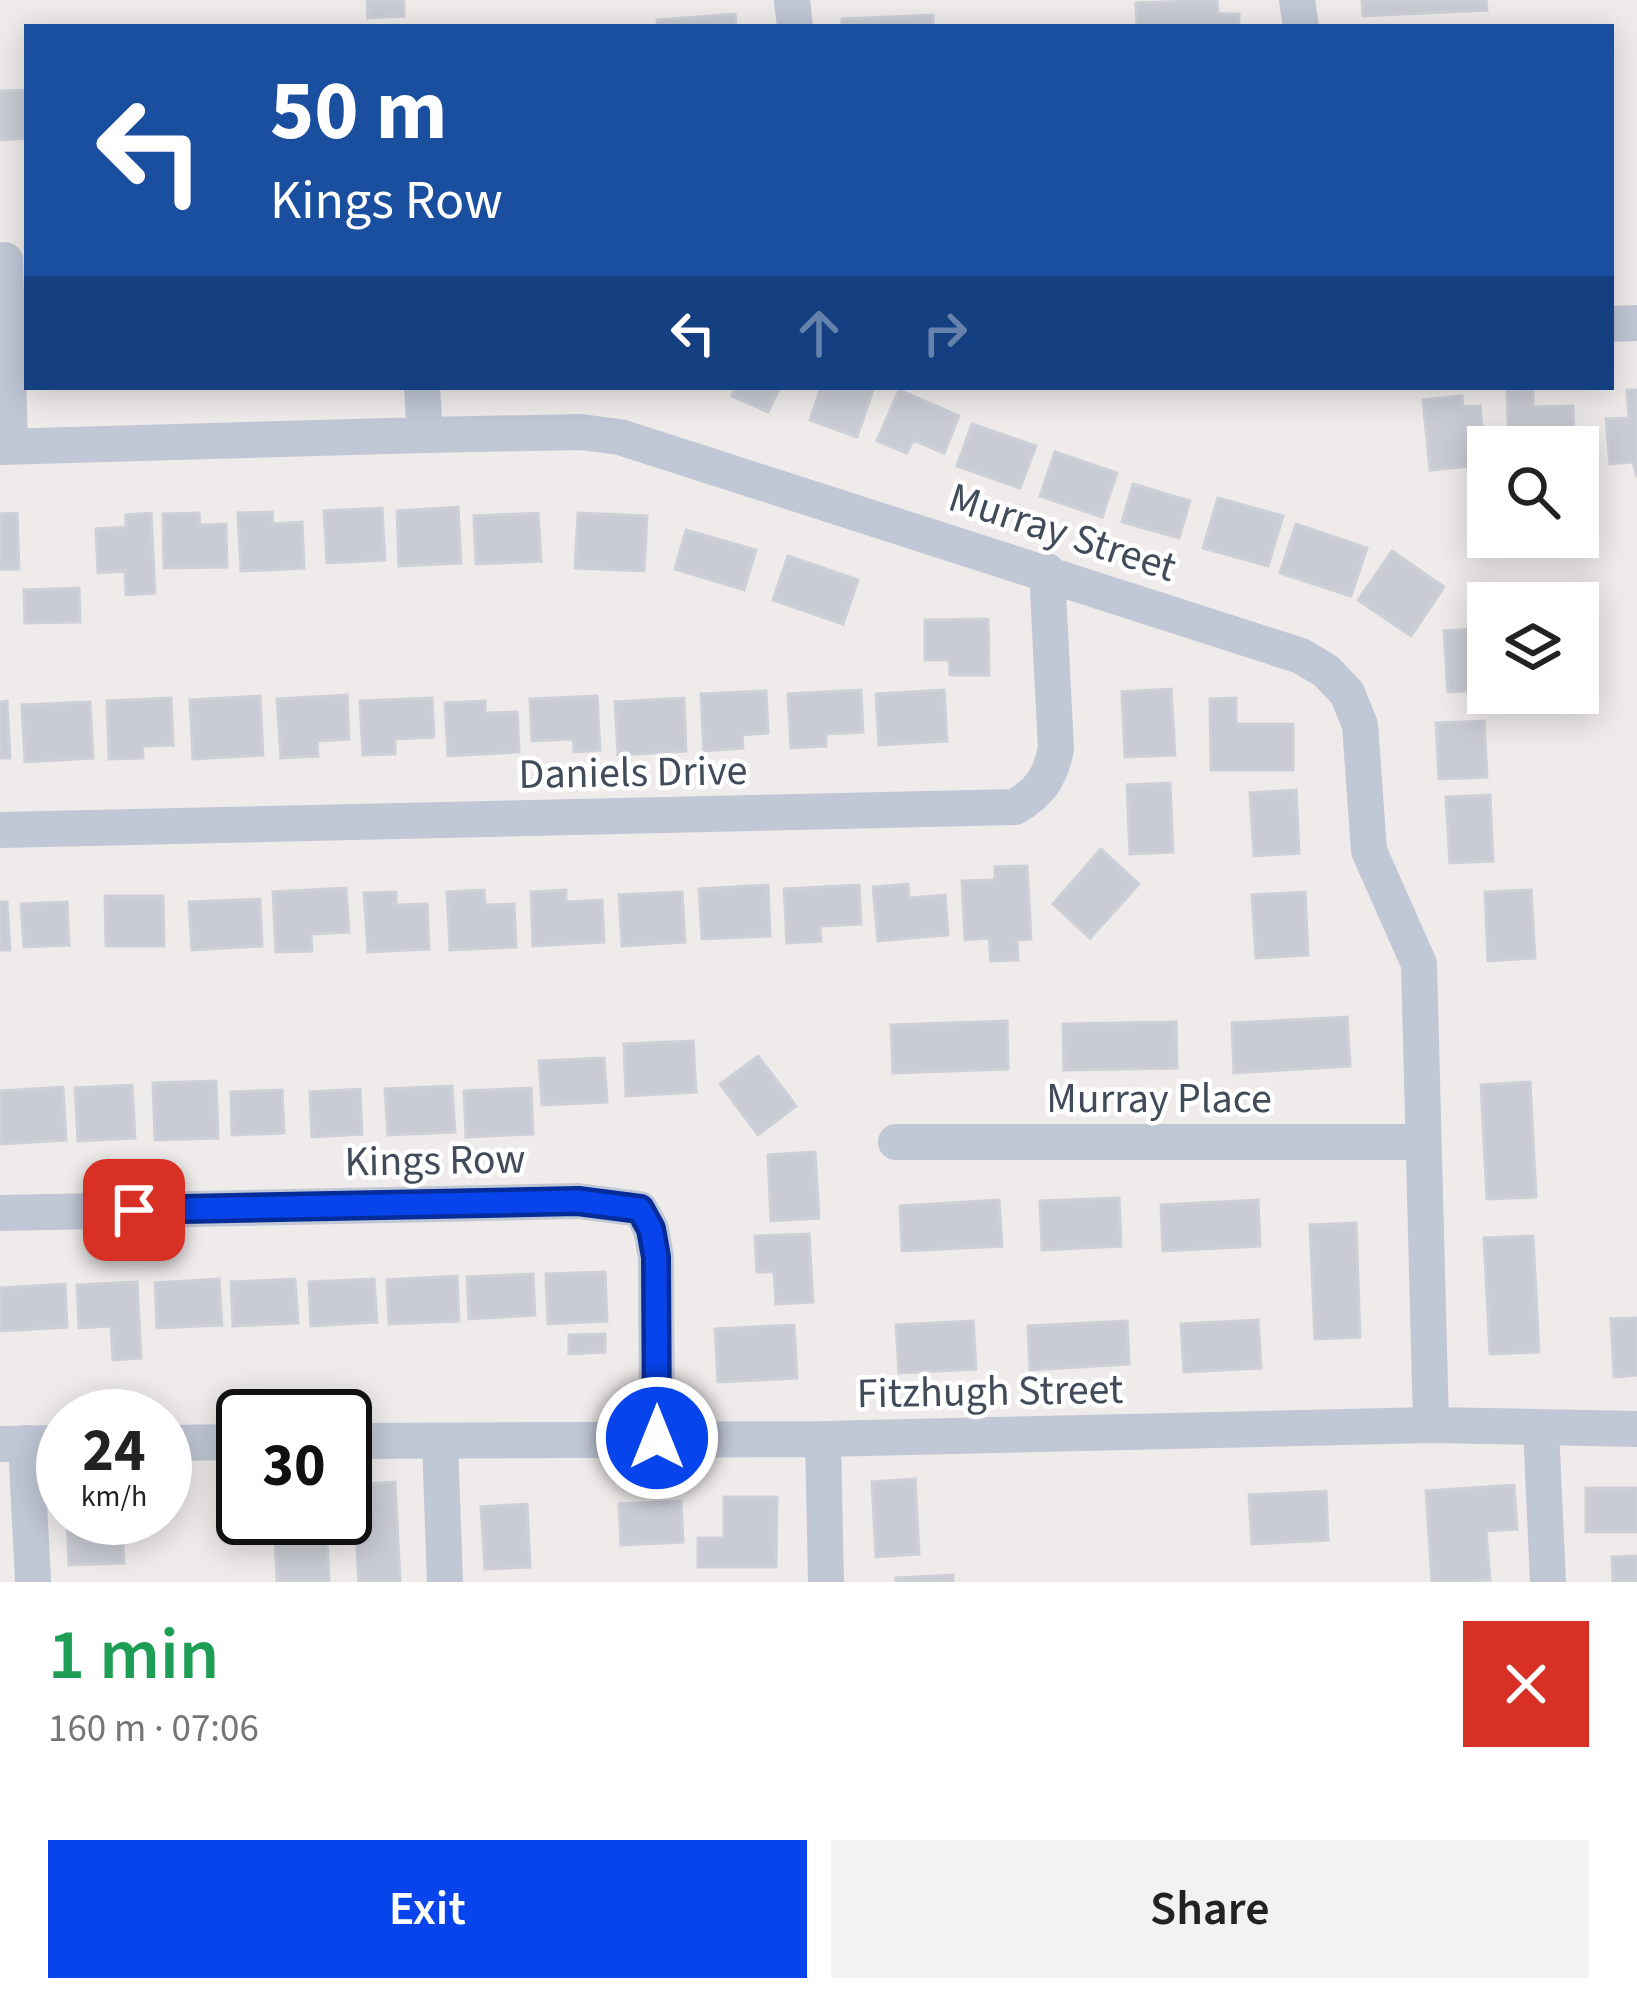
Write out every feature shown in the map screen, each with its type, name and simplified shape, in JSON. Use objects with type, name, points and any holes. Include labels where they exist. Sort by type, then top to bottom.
[{"type":"street","points":[[4,260],[5,447]]},
{"type":"street","points":[[422,390],[424,435]]},
{"type":"street","name":"Murray Street","points":[[5,447],[580,432],[620,436],[1047,571],[1301,656],[1326,671],[1347,692],[1360,725],[1369,851],[1419,964],[1424,997],[1431,1425]]},
{"type":"street","name":"Daniels Drive","points":[[0,830],[1015,808],[1036,794],[1052,771],[1056,749],[1047,571]]},
{"type":"street","name":"Murray Place","points":[[896,1142],[1423,1142]]},
{"type":"street","name":"Kings Row","points":[[0,1213],[578,1201],[640,1209],[651,1229],[656,1257],[657,1438]]},
{"type":"street","name":"Fitzhugh Street","points":[[372,1442],[823,1439],[1431,1425],[1637,1429]]},
{"type":"street","points":[[1541,1429],[1548,1582]]},
{"type":"street","points":[[823,1439],[826,1582]]},
{"type":"street","points":[[440,1441],[445,1582]]},
{"type":"street","points":[[13,1443],[33,1582]]},
{"type":"building","points":[[367,0],[404,0],[404,16],[368,18]]},
{"type":"building","points":[[1217,0],[1218,14],[1239,14],[1239,24],[1137,24],[1136,3]]},
{"type":"building","points":[[1362,0],[1486,0],[1487,10],[1363,16]]},
{"type":"building","points":[[735,14],[736,24],[658,24],[657,20]]},
{"type":"building","points":[[933,15],[933,24],[842,24],[842,19]]},
{"type":"building","points":[[24,90],[24,138],[0,140],[0,91]]},
{"type":"building","points":[[735,390],[779,390],[768,412],[732,396]]},
{"type":"building","points":[[820,390],[873,390],[857,437],[810,420]]},
{"type":"building","points":[[899,390],[959,416],[944,453],[913,440],[907,453],[877,441]]},
{"type":"building","points":[[1507,390],[1533,390],[1533,407],[1573,406],[1573,426],[1508,426]]},
{"type":"building","points":[[1627,390],[1637,390],[1637,477],[1633,462],[1610,464],[1606,419],[1629,418]]},
{"type":"building","points":[[1462,396],[1463,407],[1480,406],[1482,426],[1467,426],[1467,467],[1430,470],[1423,400]]},
{"type":"building","points":[[972,424],[1036,446],[1020,488],[957,466]]},
{"type":"building","points":[[1055,452],[1117,473],[1102,517],[1040,496]]},
{"type":"building","points":[[1133,484],[1190,501],[1179,538],[1122,522]]},
{"type":"building","points":[[1218,498],[1283,516],[1268,566],[1203,548]]},
{"type":"building","points":[[458,507],[461,563],[399,566],[397,511]]},
{"type":"building","points":[[382,508],[385,560],[327,563],[324,511]]},
{"type":"building","points":[[272,512],[273,524],[302,522],[304,568],[241,571],[238,513]]},
{"type":"building","points":[[17,513],[19,569],[0,569],[0,514]]},
{"type":"building","points":[[151,513],[155,593],[126,595],[125,571],[98,573],[96,529],[126,527],[126,515]]},
{"type":"building","points":[[199,513],[200,525],[226,524],[227,567],[164,568],[163,514]]},
{"type":"building","points":[[538,513],[541,561],[476,564],[474,516]]},
{"type":"building","points":[[578,513],[647,516],[644,571],[575,568]]},
{"type":"building","points":[[1296,524],[1367,548],[1351,596],[1280,573]]},
{"type":"building","points":[[686,530],[756,550],[744,590],[675,569]]},
{"type":"building","points":[[1392,551],[1444,587],[1411,636],[1358,600]]},
{"type":"building","points":[[788,556],[858,580],[843,624],[773,600]]},
{"type":"building","points":[[79,588],[80,622],[25,623],[24,590]]},
{"type":"building","points":[[988,619],[989,675],[950,675],[949,660],[925,660],[925,620]]},
{"type":"building","points":[[1467,629],[1467,691],[1448,692],[1444,631]]},
{"type":"building","points":[[1171,689],[1175,755],[1125,757],[1122,692]]},
{"type":"building","points":[[861,690],[863,732],[826,734],[826,746],[791,748],[788,694]]},
{"type":"building","points":[[944,690],[947,741],[879,745],[876,694]]},
{"type":"building","points":[[766,691],[768,733],[742,735],[743,748],[704,751],[701,694]]},
{"type":"building","points":[[347,695],[349,739],[317,741],[318,756],[281,758],[277,699]]},
{"type":"building","points":[[260,696],[263,755],[193,759],[190,700]]},
{"type":"building","points":[[597,696],[600,750],[574,752],[573,739],[532,741],[530,699]]},
{"type":"building","points":[[171,698],[173,745],[142,746],[143,758],[109,759],[107,701]]},
{"type":"building","points":[[432,698],[434,737],[395,739],[395,754],[363,755],[360,701]]},
{"type":"building","points":[[684,698],[686,751],[618,755],[615,702]]},
{"type":"building","points":[[1236,698],[1236,724],[1293,724],[1293,770],[1211,770],[1210,699]]},
{"type":"building","points":[[7,701],[10,758],[0,758],[0,702]]},
{"type":"building","points":[[485,701],[485,713],[517,712],[519,752],[448,756],[445,703]]},
{"type":"building","points":[[90,702],[93,758],[25,762],[22,705]]},
{"type":"building","points":[[1484,721],[1487,777],[1439,779],[1436,723]]},
{"type":"building","points":[[1170,783],[1173,852],[1130,854],[1127,785]]},
{"type":"building","points":[[1296,790],[1299,853],[1254,856],[1250,793]]},
{"type":"building","points":[[1490,795],[1493,861],[1450,863],[1446,797]]},
{"type":"building","points":[[1101,849],[1139,884],[1090,938],[1053,904]]},
{"type":"building","points":[[1027,866],[1031,939],[1017,940],[1018,960],[991,961],[989,938],[965,940],[962,881],[995,880],[995,867]]},
{"type":"building","points":[[908,884],[909,898],[945,895],[948,935],[878,941],[873,887]]},
{"type":"building","points":[[768,885],[770,936],[702,939],[699,889]]},
{"type":"building","points":[[859,885],[861,924],[820,926],[821,941],[787,943],[784,889]]},
{"type":"building","points":[[346,888],[349,932],[311,934],[312,951],[276,952],[273,892]]},
{"type":"building","points":[[484,890],[485,905],[514,904],[516,947],[450,950],[447,892]]},
{"type":"building","points":[[566,890],[566,902],[602,900],[604,942],[533,946],[531,892]]},
{"type":"building","points":[[1531,890],[1535,958],[1488,961],[1485,892]]},
{"type":"building","points":[[396,892],[396,905],[427,904],[429,949],[368,952],[364,893]]},
{"type":"building","points":[[682,892],[685,942],[622,946],[619,895]]},
{"type":"building","points":[[1305,892],[1308,955],[1256,958],[1252,895]]},
{"type":"building","points":[[105,896],[163,896],[164,946],[106,946]]},
{"type":"building","points":[[260,899],[262,946],[192,950],[189,902]]},
{"type":"building","points":[[0,902],[7,902],[10,950],[0,950]]},
{"type":"building","points":[[67,902],[69,945],[24,947],[21,904]]},
{"type":"building","points":[[1347,1017],[1350,1066],[1234,1073],[1232,1023]]},
{"type":"building","points":[[1007,1021],[1008,1069],[893,1073],[891,1025]]},
{"type":"building","points":[[1176,1022],[1177,1068],[1064,1070],[1063,1024]]},
{"type":"building","points":[[693,1041],[696,1092],[626,1096],[624,1044]]},
{"type":"building","points":[[758,1056],[796,1106],[758,1135],[720,1084]]},
{"type":"building","points":[[604,1058],[607,1102],[542,1105],[539,1061]]},
{"type":"building","points":[[216,1081],[218,1138],[155,1140],[153,1083]]},
{"type":"building","points":[[1530,1082],[1536,1197],[1487,1199],[1481,1085]]},
{"type":"building","points":[[132,1085],[135,1138],[78,1141],[75,1088]]},
{"type":"building","points":[[452,1086],[455,1132],[388,1135],[385,1089]]},
{"type":"building","points":[[63,1087],[66,1140],[0,1144],[0,1091]]},
{"type":"building","points":[[531,1088],[533,1134],[466,1137],[464,1091]]},
{"type":"building","points":[[360,1089],[362,1134],[312,1137],[310,1092]]},
{"type":"building","points":[[282,1090],[284,1133],[232,1135],[231,1092]]},
{"type":"building","points":[[815,1152],[819,1218],[771,1221],[768,1155]]},
{"type":"building","points":[[1119,1198],[1121,1246],[1042,1250],[1040,1201]]},
{"type":"building","points":[[999,1200],[1002,1246],[902,1251],[900,1206]]},
{"type":"building","points":[[1258,1200],[1260,1246],[1163,1251],[1161,1205]]},
{"type":"building","points":[[1356,1223],[1360,1337],[1315,1339],[1310,1225]]},
{"type":"building","points":[[809,1234],[813,1302],[776,1304],[774,1272],[757,1272],[755,1236]]},
{"type":"building","points":[[1533,1236],[1539,1352],[1490,1354],[1484,1238]]},
{"type":"building","points":[[605,1272],[607,1321],[548,1324],[546,1274]]},
{"type":"building","points":[[533,1274],[535,1315],[469,1319],[467,1277]]},
{"type":"building","points":[[457,1276],[459,1321],[389,1324],[387,1280]]},
{"type":"building","points":[[219,1279],[222,1325],[157,1328],[155,1283]]},
{"type":"building","points":[[295,1279],[298,1323],[233,1326],[231,1282]]},
{"type":"building","points":[[374,1279],[377,1322],[311,1326],[309,1282]]},
{"type":"building","points":[[137,1282],[141,1358],[113,1360],[111,1326],[79,1328],[77,1285]]},
{"type":"building","points":[[65,1284],[67,1327],[1,1331],[0,1288]]},
{"type":"building","points":[[1637,1318],[1637,1375],[1614,1377],[1611,1319]]},
{"type":"building","points":[[1258,1320],[1261,1368],[1184,1372],[1181,1324]]},
{"type":"building","points":[[973,1321],[976,1369],[899,1373],[896,1325]]},
{"type":"building","points":[[1127,1321],[1129,1364],[1030,1370],[1028,1326]]},
{"type":"building","points":[[794,1325],[797,1378],[718,1382],[715,1329]]},
{"type":"building","points":[[605,1334],[605,1352],[569,1354],[569,1335]]},
{"type":"building","points":[[915,1479],[919,1554],[876,1557],[872,1482]]},
{"type":"building","points":[[395,1482],[400,1582],[359,1582],[357,1545],[372,1545],[372,1484]]},
{"type":"building","points":[[1514,1485],[1517,1529],[1486,1531],[1490,1580],[1432,1582],[1426,1491]]},
{"type":"building","points":[[1586,1488],[1637,1488],[1637,1532],[1586,1532]]},
{"type":"building","points":[[1326,1491],[1328,1540],[1252,1544],[1249,1495]]},
{"type":"building","points":[[724,1497],[777,1497],[776,1567],[698,1567],[698,1538],[724,1538]]},
{"type":"building","points":[[681,1501],[683,1542],[621,1545],[619,1504]]},
{"type":"building","points":[[527,1504],[530,1567],[485,1569],[481,1507]]},
{"type":"building","points":[[68,1545],[123,1545],[124,1563],[69,1565]]},
{"type":"building","points":[[275,1545],[327,1545],[329,1582],[277,1582]]},
{"type":"building","points":[[1637,1556],[1637,1582],[1613,1582],[1612,1557]]},
{"type":"building","points":[[953,1575],[953,1582],[896,1582],[896,1578]]},
{"type":"route","points":[[134,1210],[578,1201],[640,1209],[651,1229],[656,1257],[657,1438]]}]
